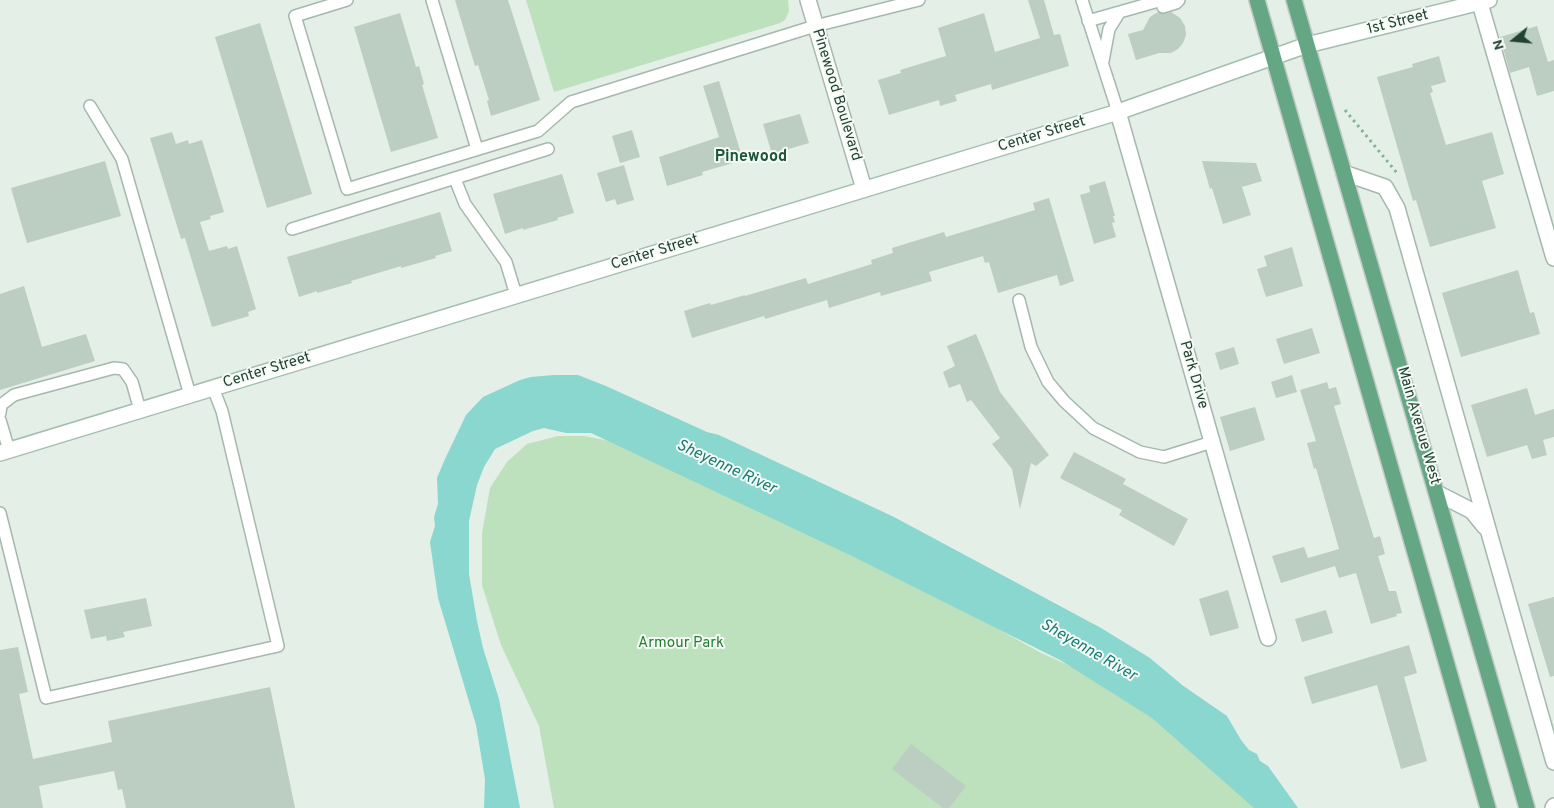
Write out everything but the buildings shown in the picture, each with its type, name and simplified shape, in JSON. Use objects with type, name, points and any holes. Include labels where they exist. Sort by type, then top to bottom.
[{"type":"main road","points":[[1257,0],[1488,808]]},
{"type":"main road","name":"Main Avenue West","points":[[1294,0],[1527,808]]},
{"type":"street","name":"Pinewood Boulevard","points":[[808,0],[864,189]]},
{"type":"street","name":"1st Street","points":[[1307,45],[1483,1]]},
{"type":"street","points":[[1483,1],[1554,258]]},
{"type":"street","name":"Center Street","points":[[4,452],[1118,112],[1307,45]]},
{"type":"street","name":"Park Drive","points":[[1118,112],[1268,638]]},
{"type":"street","points":[[1344,172],[1385,187],[1397,208],[1554,762]]},
{"type":"street","points":[[1437,493],[1472,511],[1488,530]]},
{"type":"lane","points":[[347,0],[294,16],[347,189],[538,131],[571,102],[815,26],[919,0]]},
{"type":"lane","points":[[432,0],[477,149]]},
{"type":"lane","points":[[1082,0],[1118,112]]},
{"type":"lane","points":[[1088,21],[1121,12],[1140,13],[1158,6],[1176,4],[1179,0]]},
{"type":"lane","points":[[1102,62],[1109,29],[1121,12]]},
{"type":"lane","points":[[90,106],[122,159],[190,395]]},
{"type":"lane","points":[[292,229],[548,149]]},
{"type":"lane","points":[[455,178],[465,204],[506,262],[516,296]]},
{"type":"lane","points":[[1019,300],[1030,347],[1045,376],[1064,401],[1093,428],[1140,452],[1164,456],[1212,442]]},
{"type":"lane","points":[[0,413],[1,405],[14,395],[114,368],[123,369],[132,382],[140,410]]},
{"type":"lane","points":[[0,513],[46,698],[278,646],[222,411],[213,388]]},
{"type":"lane","points":[[0,420],[4,452]]},
{"type":"green space","points":[[526,0],[788,0],[789,11],[785,20],[780,23],[554,92]]},
{"type":"green space","name":"Armour Park","points":[[558,436],[584,436],[615,442],[850,546],[1041,653],[1113,685],[1272,808],[554,808],[539,726],[501,645],[482,585],[482,533],[490,488],[507,462],[527,444]]},
{"type":"water","name":"Sheyenne River","points":[[554,375],[578,375],[707,432],[719,435],[894,517],[1101,628],[1150,658],[1182,685],[1227,716],[1241,740],[1249,750],[1257,754],[1260,761],[1268,766],[1298,808],[1254,808],[1152,718],[1060,660],[854,557],[591,433],[566,433],[544,428],[533,431],[495,449],[484,467],[477,485],[469,521],[469,574],[477,621],[483,648],[499,699],[520,808],[484,808],[485,779],[476,725],[438,598],[430,542],[435,526],[434,517],[438,504],[437,478],[466,415],[483,397],[520,380]]},
{"type":"district","name":"Pinewood","points":[[751,158]]}]
